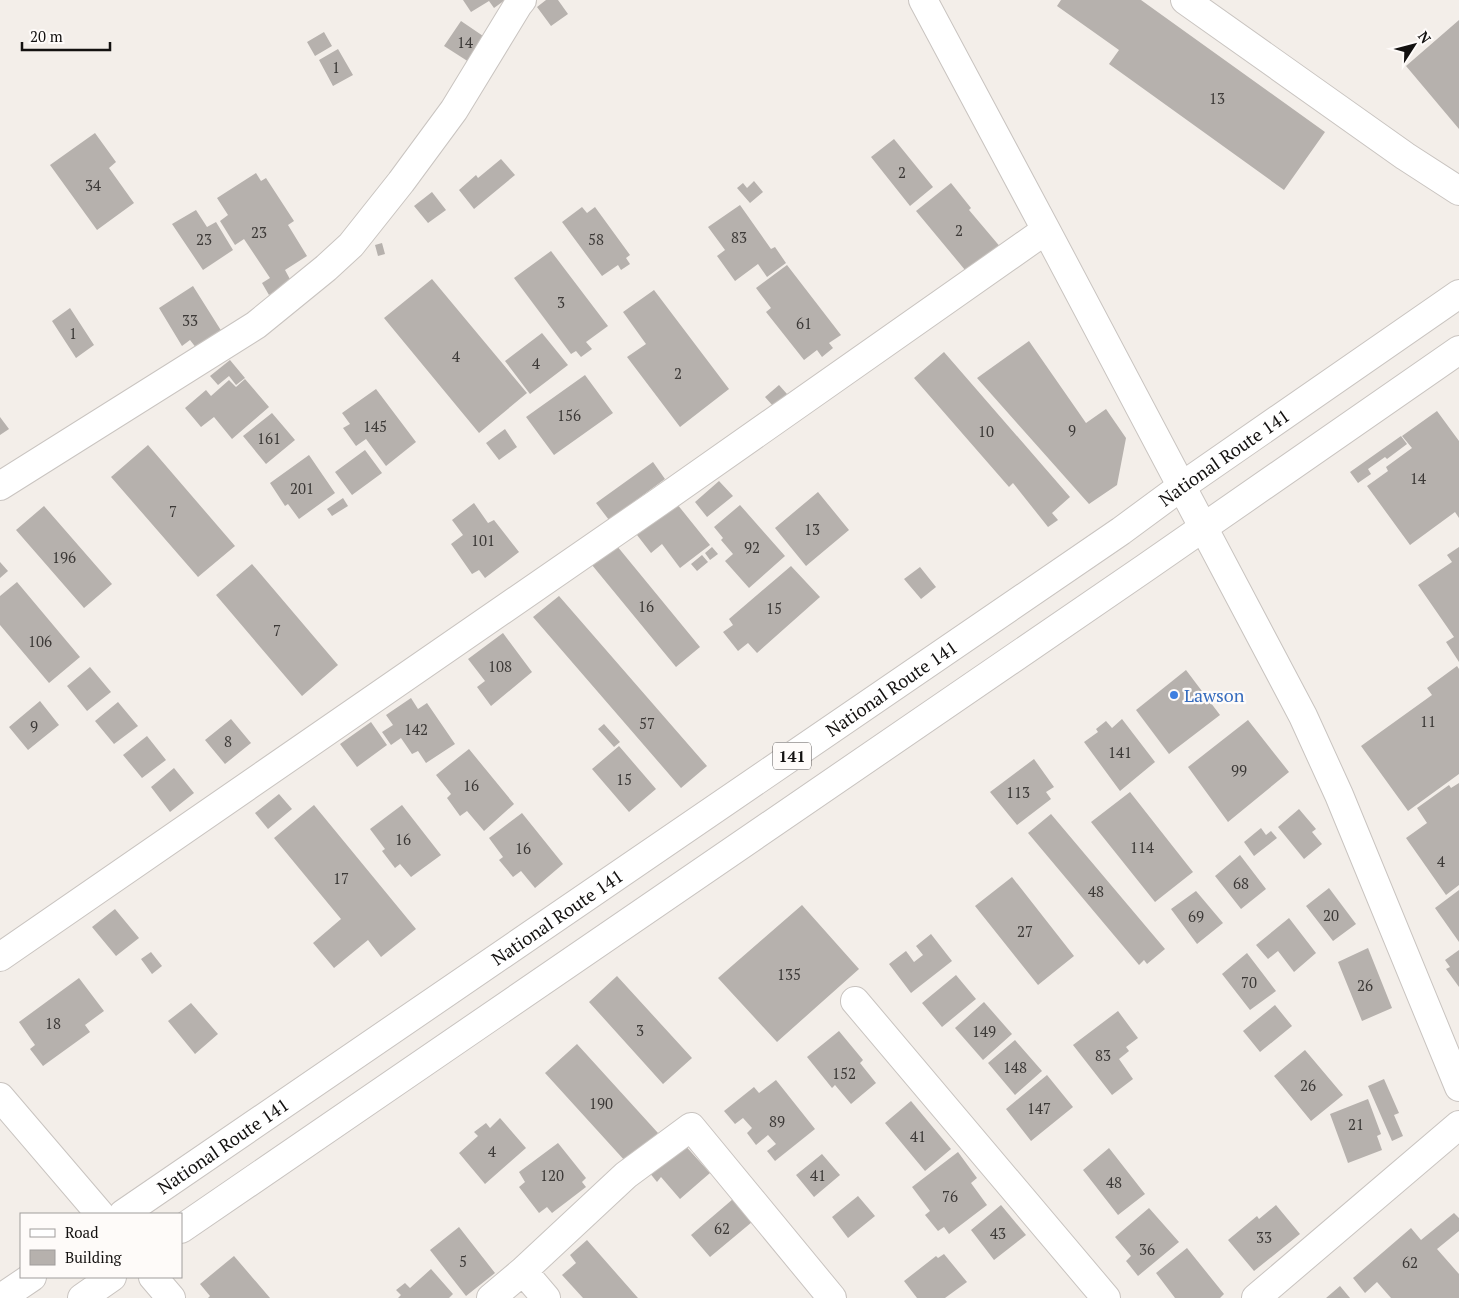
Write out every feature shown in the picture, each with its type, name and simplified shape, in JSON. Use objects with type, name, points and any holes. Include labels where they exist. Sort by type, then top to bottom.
[{"type":"main road","points":[[0,486],[256,324],[326,268],[351,245],[401,182],[454,110],[522,0]]},
{"type":"main road","points":[[923,0],[1303,716],[1339,795],[1459,1087]]},
{"type":"main road","points":[[1185,0],[1397,150],[1459,191]]},
{"type":"main road","points":[[0,957],[656,504],[1046,230]]},
{"type":"main road","name":"National Route 141","points":[[124,1213],[1112,536],[1459,294]]},
{"type":"main road","name":"141","points":[[182,1228],[1459,350]]},
{"type":"main road","points":[[856,1001],[1106,1298]]},
{"type":"main road","points":[[0,1097],[99,1213]]},
{"type":"main road","points":[[1256,1298],[1459,1124]]},
{"type":"main road","points":[[491,1298],[523,1271],[626,1175],[692,1128],[832,1298]]},
{"type":"main road","points":[[523,1271],[546,1298]]},
{"type":"main road","points":[[1,1298],[31,1278]]},
{"type":"main road","points":[[82,1298],[111,1278]]},
{"type":"main road","points":[[154,1278],[171,1298]]},
{"type":"building","points":[[463,0],[505,0],[494,8],[489,1],[471,12]]},
{"type":"building","points":[[546,0],[558,0],[568,14],[551,26],[537,7]]},
{"type":"building","points":[[1061,0],[1141,0],[1325,132],[1284,190],[1109,64],[1119,50],[1057,6]]},
{"type":"building","points":[[1459,20],[1459,129],[1406,66]]},
{"type":"building","points":[[461,21],[486,38],[469,62],[444,46]]},
{"type":"building","points":[[324,32],[332,46],[315,56],[307,42]]},
{"type":"building","points":[[338,49],[353,75],[333,86],[319,60]]},
{"type":"building","points":[[95,133],[116,162],[109,168],[134,203],[97,230],[50,165]]},
{"type":"building","points":[[894,139],[933,187],[910,206],[871,157]]},
{"type":"building","points":[[501,159],[515,175],[474,209],[459,190],[476,175],[478,178]]},
{"type":"building","points":[[256,173],[261,181],[266,178],[294,221],[288,225],[307,256],[285,270],[291,281],[269,295],[262,283],[270,278],[244,239],[235,245],[220,221],[228,215],[217,198]]},
{"type":"building","points":[[754,181],[763,192],[750,203],[737,188],[743,183],[747,188]]},
{"type":"building","points":[[951,183],[971,208],[969,210],[1002,249],[970,276],[916,211]]},
{"type":"building","points":[[432,192],[446,210],[428,223],[414,206]]},
{"type":"building","points":[[740,205],[771,249],[775,247],[786,263],[767,277],[758,264],[735,281],[717,256],[725,250],[708,227]]},
{"type":"building","points":[[582,207],[587,213],[595,207],[630,255],[626,258],[630,264],[621,270],[618,265],[602,276],[562,222]]},
{"type":"building","points":[[196,210],[207,227],[216,222],[233,250],[203,270],[172,224]]},
{"type":"building","points":[[382,243],[385,254],[378,256],[375,245]]},
{"type":"building","points":[[551,251],[608,326],[586,342],[592,349],[581,357],[576,351],[571,354],[514,278]]},
{"type":"building","points":[[787,265],[841,335],[829,343],[833,348],[822,357],[817,350],[804,360],[766,312],[771,308],[756,288]]},
{"type":"building","points":[[432,279],[527,393],[479,433],[384,318]]},
{"type":"building","points":[[193,286],[222,332],[197,349],[190,340],[182,346],[159,308]]},
{"type":"building","points":[[654,290],[729,389],[680,427],[627,357],[646,344],[623,312]]},
{"type":"building","points":[[70,308],[94,345],[76,358],[52,321]]},
{"type":"building","points":[[542,333],[568,365],[530,394],[505,361]]},
{"type":"building","points":[[1029,341],[1086,423],[1106,409],[1126,438],[1117,485],[1089,504],[977,378]]},
{"type":"building","points":[[944,352],[1070,497],[1052,513],[1058,520],[1048,527],[1013,483],[1009,487],[914,378]]},
{"type":"building","points":[[230,360],[245,378],[236,385],[229,376],[218,385],[210,376]]},
{"type":"building","points":[[585,375],[613,413],[554,455],[526,417]]},
{"type":"building","points":[[245,379],[269,407],[232,439],[214,417],[201,427],[185,408],[206,390],[211,396],[229,380],[236,387]]},
{"type":"building","points":[[779,385],[787,394],[773,406],[765,397]]},
{"type":"building","points":[[376,389],[416,442],[386,466],[366,439],[356,446],[343,428],[350,424],[342,413]]},
{"type":"building","points":[[1437,411],[1459,441],[1459,518],[1455,512],[1410,545],[1367,486],[1388,471],[1386,467],[1412,448],[1402,436]]},
{"type":"building","points":[[272,413],[295,440],[266,464],[243,436]]},
{"type":"building","points":[[0,417],[9,429],[0,435]]},
{"type":"building","points":[[505,429],[517,447],[499,460],[486,443]]},
{"type":"building","points":[[1401,436],[1407,444],[1387,459],[1385,457],[1368,469],[1371,474],[1358,483],[1350,472]]},
{"type":"building","points":[[148,445],[235,546],[198,577],[111,477]]},
{"type":"building","points":[[365,450],[382,473],[352,495],[335,472]]},
{"type":"building","points":[[309,455],[335,493],[299,519],[288,504],[285,506],[270,483]]},
{"type":"building","points":[[653,462],[665,479],[609,520],[596,503]]},
{"type":"building","points":[[719,481],[733,496],[707,517],[695,502]]},
{"type":"building","points":[[818,492],[849,530],[806,566],[775,528]]},
{"type":"building","points":[[343,498],[348,506],[332,516],[327,509]]},
{"type":"building","points":[[474,503],[488,523],[494,520],[519,552],[485,578],[479,570],[472,574],[451,544],[463,535],[452,520]]},
{"type":"building","points":[[677,504],[710,545],[680,568],[662,544],[651,553],[637,535]]},
{"type":"building","points":[[740,505],[785,556],[749,588],[725,561],[733,554],[721,540],[723,538],[714,527]]},
{"type":"building","points":[[44,506],[112,584],[84,608],[16,530]]},
{"type":"building","points":[[617,546],[700,647],[676,667],[592,565]]},
{"type":"building","points":[[712,547],[718,554],[710,560],[705,553]]},
{"type":"building","points":[[1459,547],[1459,662],[1446,642],[1454,637],[1418,585],[1452,562],[1447,555]]},
{"type":"building","points":[[702,555],[708,562],[697,571],[691,564]]},
{"type":"building","points":[[0,562],[8,571],[0,578]]},
{"type":"building","points":[[252,564],[338,665],[302,696],[216,595]]},
{"type":"building","points":[[791,566],[820,597],[757,653],[748,643],[738,651],[723,632],[733,625],[729,619]]},
{"type":"building","points":[[920,567],[936,587],[921,599],[904,579]]},
{"type":"building","points":[[17,582],[80,657],[49,683],[0,625],[0,596]]},
{"type":"building","points":[[559,596],[707,766],[681,788],[533,617]]},
{"type":"building","points":[[503,633],[532,672],[491,706],[477,687],[485,681],[468,659]]},
{"type":"building","points":[[1457,666],[1459,669],[1459,774],[1408,811],[1361,746],[1432,695],[1427,688]]},
{"type":"building","points":[[90,667],[111,692],[87,711],[67,686]]},
{"type":"building","points":[[1186,670],[1220,715],[1169,754],[1136,710]]},
{"type":"building","points":[[411,698],[418,709],[427,703],[455,744],[426,763],[418,751],[412,754],[401,738],[391,745],[382,732],[393,725],[386,715]]},
{"type":"building","points":[[40,701],[59,725],[28,750],[9,727]]},
{"type":"building","points":[[118,702],[138,726],[114,744],[95,721]]},
{"type":"building","points":[[231,719],[251,743],[225,764],[205,740]]},
{"type":"building","points":[[1122,719],[1155,762],[1120,791],[1084,742],[1098,732],[1096,729],[1106,721],[1112,728]]},
{"type":"building","points":[[1248,720],[1289,772],[1228,822],[1188,767]]},
{"type":"building","points":[[371,722],[387,745],[357,767],[340,744]]},
{"type":"building","points":[[604,724],[620,742],[614,747],[598,729]]},
{"type":"building","points":[[147,736],[166,760],[142,778],[123,755]]},
{"type":"building","points":[[619,746],[656,789],[629,812],[592,769]]},
{"type":"building","points":[[469,749],[514,804],[484,831],[467,811],[460,816],[447,798],[451,794],[436,775]]},
{"type":"building","points":[[1034,759],[1054,787],[1046,792],[1051,799],[1017,825],[990,792]]},
{"type":"building","points":[[174,768],[194,793],[170,812],[151,787]]},
{"type":"building","points":[[1459,783],[1459,885],[1446,895],[1406,838],[1427,823],[1417,808],[1449,785],[1451,788]]},
{"type":"building","points":[[1130,792],[1193,872],[1155,902],[1091,822]]},
{"type":"building","points":[[279,794],[292,809],[268,829],[255,813]]},
{"type":"building","points":[[314,805],[416,929],[381,957],[368,940],[334,968],[313,943],[341,919],[274,838]]},
{"type":"building","points":[[402,805],[441,855],[411,877],[400,864],[395,868],[382,851],[385,849],[370,829]]},
{"type":"building","points":[[1299,809],[1316,829],[1312,832],[1322,844],[1304,859],[1278,827]]},
{"type":"building","points":[[522,813],[563,864],[535,888],[521,871],[513,877],[499,860],[503,857],[489,838]]},
{"type":"building","points":[[1051,814],[1165,949],[1147,964],[1144,960],[1139,965],[1028,833]]},
{"type":"building","points":[[1261,828],[1266,835],[1271,831],[1277,838],[1254,856],[1244,842]]},
{"type":"building","points":[[1240,855],[1266,889],[1241,909],[1215,876]]},
{"type":"building","points":[[1012,877],[1074,956],[1038,985],[975,906]]},
{"type":"building","points":[[1329,888],[1356,924],[1333,941],[1306,906]]},
{"type":"building","points":[[1459,890],[1459,942],[1435,908]]},
{"type":"building","points":[[1196,891],[1223,923],[1197,944],[1171,909]]},
{"type":"building","points":[[802,905],[859,969],[777,1042],[718,978]]},
{"type":"building","points":[[115,909],[139,938],[116,956],[92,927]]},
{"type":"building","points":[[1289,918],[1316,953],[1294,972],[1278,951],[1268,959],[1256,945]]},
{"type":"building","points":[[931,934],[952,961],[911,993],[889,964],[906,951],[914,962],[923,955],[916,946]]},
{"type":"building","points":[[1368,948],[1392,1008],[1362,1021],[1338,962]]},
{"type":"building","points":[[1459,950],[1459,987],[1446,969],[1450,967],[1445,960]]},
{"type":"building","points":[[151,952],[162,966],[152,974],[141,959]]},
{"type":"building","points":[[1247,953],[1276,991],[1250,1010],[1222,974]]},
{"type":"building","points":[[956,975],[976,999],[942,1027],[922,1003]]},
{"type":"building","points":[[617,976],[692,1058],[663,1084],[589,1002]]},
{"type":"building","points":[[79,978],[104,1011],[85,1025],[90,1032],[43,1066],[30,1049],[35,1045],[19,1022]]},
{"type":"building","points":[[984,1002],[1012,1034],[983,1060],[955,1028]]},
{"type":"building","points":[[191,1003],[218,1034],[195,1054],[168,1021]]},
{"type":"building","points":[[1275,1005],[1292,1026],[1260,1052],[1243,1031]]},
{"type":"building","points":[[1118,1011],[1138,1038],[1126,1047],[1129,1051],[1119,1059],[1133,1079],[1112,1095],[1073,1045]]},
{"type":"building","points":[[839,1031],[863,1060],[860,1063],[876,1083],[851,1104],[835,1085],[832,1088],[807,1057]]},
{"type":"building","points":[[1015,1040],[1042,1071],[1015,1095],[988,1063]]},
{"type":"building","points":[[577,1044],[658,1133],[626,1162],[545,1073]]},
{"type":"building","points":[[1305,1050],[1343,1095],[1311,1121],[1274,1076]]},
{"type":"building","points":[[1047,1075],[1073,1107],[1031,1141],[1006,1109]]},
{"type":"building","points":[[1384,1079],[1399,1113],[1394,1115],[1403,1136],[1392,1141],[1368,1086]]},
{"type":"building","points":[[776,1080],[815,1129],[775,1161],[767,1151],[776,1144],[768,1135],[756,1145],[747,1133],[752,1128],[743,1118],[735,1124],[724,1111],[754,1087],[759,1093]]},
{"type":"building","points":[[1368,1099],[1381,1134],[1377,1136],[1382,1150],[1348,1163],[1330,1114]]},
{"type":"building","points":[[911,1101],[951,1149],[925,1171],[885,1123]]},
{"type":"building","points":[[500,1118],[526,1148],[485,1184],[459,1153],[478,1136],[474,1132],[486,1123],[490,1128]]},
{"type":"building","points":[[682,1142],[710,1173],[680,1199],[661,1177],[657,1182],[649,1172]]},
{"type":"building","points":[[558,1143],[586,1178],[582,1182],[586,1187],[552,1213],[547,1207],[539,1213],[519,1187],[525,1182],[519,1172]]},
{"type":"building","points":[[1109,1148],[1145,1194],[1118,1215],[1083,1170]]},
{"type":"building","points":[[958,1152],[977,1178],[971,1183],[987,1205],[949,1234],[944,1227],[938,1231],[925,1215],[930,1211],[912,1187]]},
{"type":"building","points":[[822,1154],[840,1175],[814,1197],[796,1175]]},
{"type":"building","points":[[858,1196],[875,1216],[848,1238],[832,1217]]},
{"type":"building","points":[[733,1199],[752,1222],[710,1257],[691,1235]]},
{"type":"building","points":[[1001,1205],[1026,1235],[994,1260],[971,1230]]},
{"type":"building","points":[[1276,1205],[1300,1234],[1254,1271],[1228,1240],[1257,1216],[1259,1219]]},
{"type":"building","points":[[1149,1208],[1179,1242],[1138,1276],[1126,1261],[1131,1256],[1115,1237]]},
{"type":"building","points":[[1454,1213],[1459,1218],[1459,1231],[1437,1249],[1459,1274],[1459,1298],[1391,1298],[1377,1282],[1365,1293],[1353,1278],[1411,1228],[1421,1240]]},
{"type":"building","points":[[459,1227],[495,1273],[466,1296],[430,1250]]},
{"type":"building","points":[[587,1240],[638,1298],[583,1298],[562,1275],[576,1263],[570,1255]]},
{"type":"building","points":[[1187,1248],[1224,1294],[1220,1298],[1175,1298],[1156,1273]]},
{"type":"building","points":[[944,1254],[967,1282],[945,1298],[917,1298],[904,1281],[936,1256],[938,1258]]},
{"type":"building","points":[[234,1256],[270,1298],[208,1298],[210,1296],[200,1284]]},
{"type":"building","points":[[431,1269],[453,1294],[449,1298],[398,1298],[401,1295],[396,1290],[405,1283],[410,1288]]},
{"type":"building","points":[[1340,1286],[1350,1298],[1326,1298]]},
{"type":"place","name":"Lawson","points":[[1174,695]]}]
